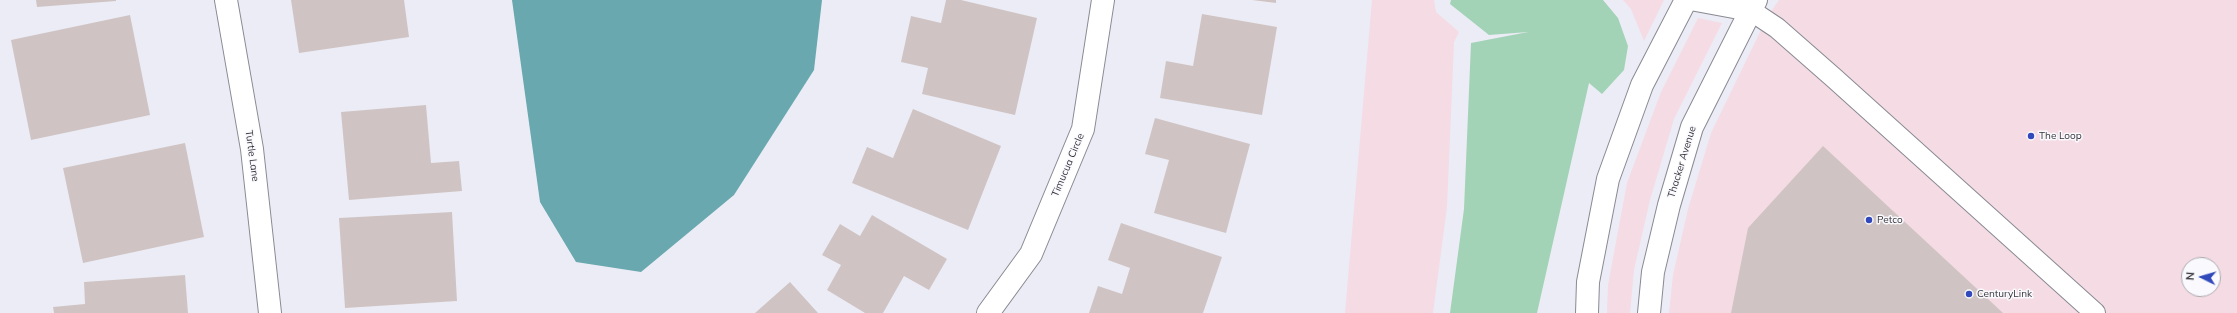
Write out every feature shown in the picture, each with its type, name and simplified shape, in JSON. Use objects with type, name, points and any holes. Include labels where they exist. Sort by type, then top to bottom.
[{"type":"street","name":"Turtle Lane","points":[[226,0],[252,149],[270,313]]},
{"type":"street","name":"Timucua Circle","points":[[988,313],[1031,254],[1083,129],[1103,0]]},
{"type":"street","points":[[1587,313],[1588,282],[1608,178],[1642,85],[1686,0]]},
{"type":"street","points":[[1696,0],[1753,5]]},
{"type":"street","name":"Thacker Avenue","points":[[1649,313],[1653,272],[1665,220],[1692,127],[1753,5]]},
{"type":"lane","points":[[1753,5],[2095,313]]},
{"type":"shaded area","points":[[1372,0],[1434,0],[1436,12],[1459,32],[1454,42],[1447,207],[1433,313],[1345,313]]},
{"type":"shaded area","points":[[1623,0],[1664,0],[1644,41],[1631,9]]},
{"type":"shaded area","points":[[1779,0],[2237,0],[2237,313],[1669,313],[1673,275],[1688,209],[1711,133],[1761,30],[1765,30],[1768,16]]},
{"type":"shaded area","points":[[1698,18],[1722,23],[1674,119],[1650,200],[1634,270],[1630,313],[1607,313],[1608,285],[1627,183],[1661,92]]},
{"type":"green space","points":[[1451,0],[1603,0],[1618,18],[1628,46],[1624,70],[1602,94],[1589,83],[1537,313],[1450,313],[1464,209],[1471,43],[1528,32],[1489,35],[1450,4]]},
{"type":"water","points":[[512,0],[822,0],[814,70],[734,195],[641,272],[576,262],[540,202]]},
{"type":"building","points":[[36,0],[116,0],[116,1],[37,7]]},
{"type":"building","points":[[291,0],[404,0],[409,37],[299,53]]},
{"type":"building","points":[[946,0],[961,0],[1037,18],[1015,115],[922,94],[928,68],[901,62],[911,16],[941,23]]},
{"type":"building","points":[[1252,0],[1276,0],[1276,3]]},
{"type":"building","points":[[1202,14],[1277,27],[1262,115],[1160,98],[1166,61],[1193,66]]},
{"type":"building","points":[[130,15],[150,115],[31,140],[11,40]]},
{"type":"building","points":[[426,105],[431,163],[459,161],[462,191],[349,200],[341,112]]},
{"type":"building","points":[[913,109],[1001,146],[968,230],[852,183],[867,147],[893,158]]},
{"type":"building","points":[[1155,118],[1250,144],[1226,233],[1154,213],[1169,160],[1145,154]]},
{"type":"building","points":[[185,143],[204,237],[83,263],[63,168]]},
{"type":"building","points":[[1823,146],[2003,313],[1731,313],[1748,228]]},
{"type":"building","points":[[452,212],[457,301],[345,308],[339,218]]},
{"type":"building","points":[[872,215],[947,259],[929,290],[904,276],[883,313],[865,313],[827,290],[841,265],[822,255],[840,224],[860,236]]},
{"type":"building","points":[[1121,223],[1222,257],[1203,313],[1089,313],[1098,286],[1122,294],[1130,268],[1108,260]]},
{"type":"building","points":[[185,275],[188,313],[54,313],[53,307],[85,304],[84,282]]},
{"type":"building","points":[[790,282],[818,313],[755,313]]},
{"type":"place","name":"The Loop","points":[[2031,136]]},
{"type":"place","name":"Petco","points":[[1869,220]]},
{"type":"place","name":"CenturyLink","points":[[1969,294]]}]
